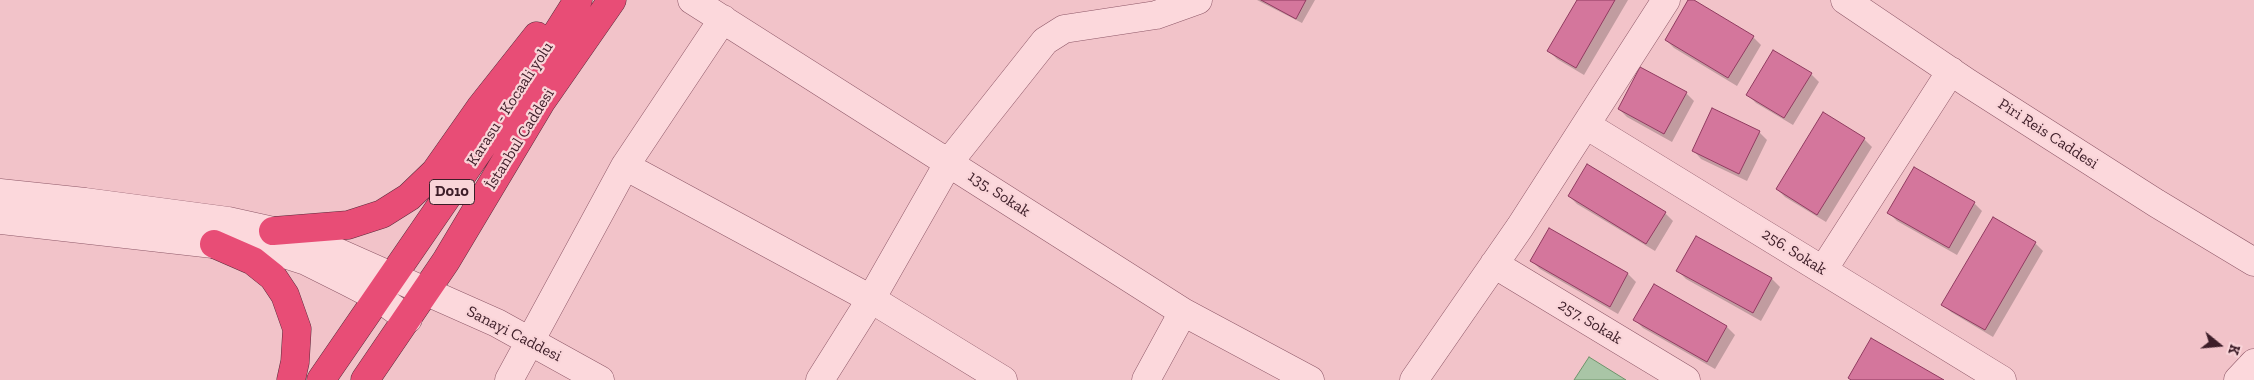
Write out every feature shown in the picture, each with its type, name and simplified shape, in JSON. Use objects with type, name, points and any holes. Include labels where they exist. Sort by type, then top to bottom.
[{"type":"highway","points":[[273,231],[348,225],[382,214],[409,197],[435,172],[480,108],[566,0]]},
{"type":"highway","name":"Karasu - Kocaali yolu","points":[[321,380],[526,82],[578,0]]},
{"type":"highway","name":"İstanbul Caddesi","points":[[365,380],[408,320],[541,102],[612,0]]},
{"type":"highway","points":[[214,244],[253,261],[273,277],[285,295],[297,329],[295,362],[291,380]]},
{"type":"street","name":"135. Sokak","points":[[692,0],[1183,312],[1310,380]]},
{"type":"street","points":[[820,380],[871,299],[948,162],[1045,41],[1064,29],[1156,15],[1198,0]]},
{"type":"street","points":[[1414,380],[1520,227],[1666,0]]},
{"type":"street","name":"Piri Reis Caddesi","points":[[1845,0],[1951,71],[2156,203],[2254,262]]},
{"type":"street","points":[[509,380],[625,166],[723,19]]},
{"type":"street","points":[[1822,270],[1951,71]]},
{"type":"street","name":"256. Sokak","points":[[1586,125],[2002,380]]},
{"type":"street","points":[[625,166],[871,299],[1003,380]]},
{"type":"street","points":[[0,193],[228,221],[319,244],[386,287],[408,320]]},
{"type":"street","points":[[0,220],[275,252],[386,287]]},
{"type":"street","name":"257. Sokak","points":[[1494,264],[1686,380]]},
{"type":"street","name":"Sanayi Caddesi","points":[[386,287],[426,291],[497,323],[600,380]]},
{"type":"street","points":[[1146,380],[1183,312]]},
{"type":"street","points":[[2238,380],[2254,363]]},
{"type":"shaded area","points":[[1589,357],[1626,380],[1574,380]]},
{"type":"building","points":[[1261,0],[1306,0],[1296,19]]},
{"type":"building","points":[[1577,0],[1615,0],[1576,68],[1547,51]]},
{"type":"building","points":[[1688,0],[1694,0],[1754,36],[1728,78],[1665,40]]},
{"type":"building","points":[[1773,50],[1812,73],[1784,118],[1746,95]]},
{"type":"building","points":[[1640,67],[1687,92],[1664,134],[1618,109]]},
{"type":"building","points":[[1712,108],[1760,131],[1739,174],[1692,151]]},
{"type":"building","points":[[1823,112],[1865,138],[1817,215],[1776,189]]},
{"type":"building","points":[[1587,164],[1666,212],[1646,244],[1568,196]]},
{"type":"building","points":[[1914,167],[1975,202],[1949,248],[1887,213]]},
{"type":"building","points":[[1993,217],[2036,242],[1985,330],[1941,305]]},
{"type":"building","points":[[1549,228],[1628,273],[1610,307],[1530,261]]},
{"type":"building","points":[[1696,236],[1772,278],[1753,313],[1676,271]]},
{"type":"building","points":[[1654,284],[1727,326],[1707,362],[1633,320]]},
{"type":"building","points":[[1871,338],[1944,380],[1851,380],[1848,378]]}]
